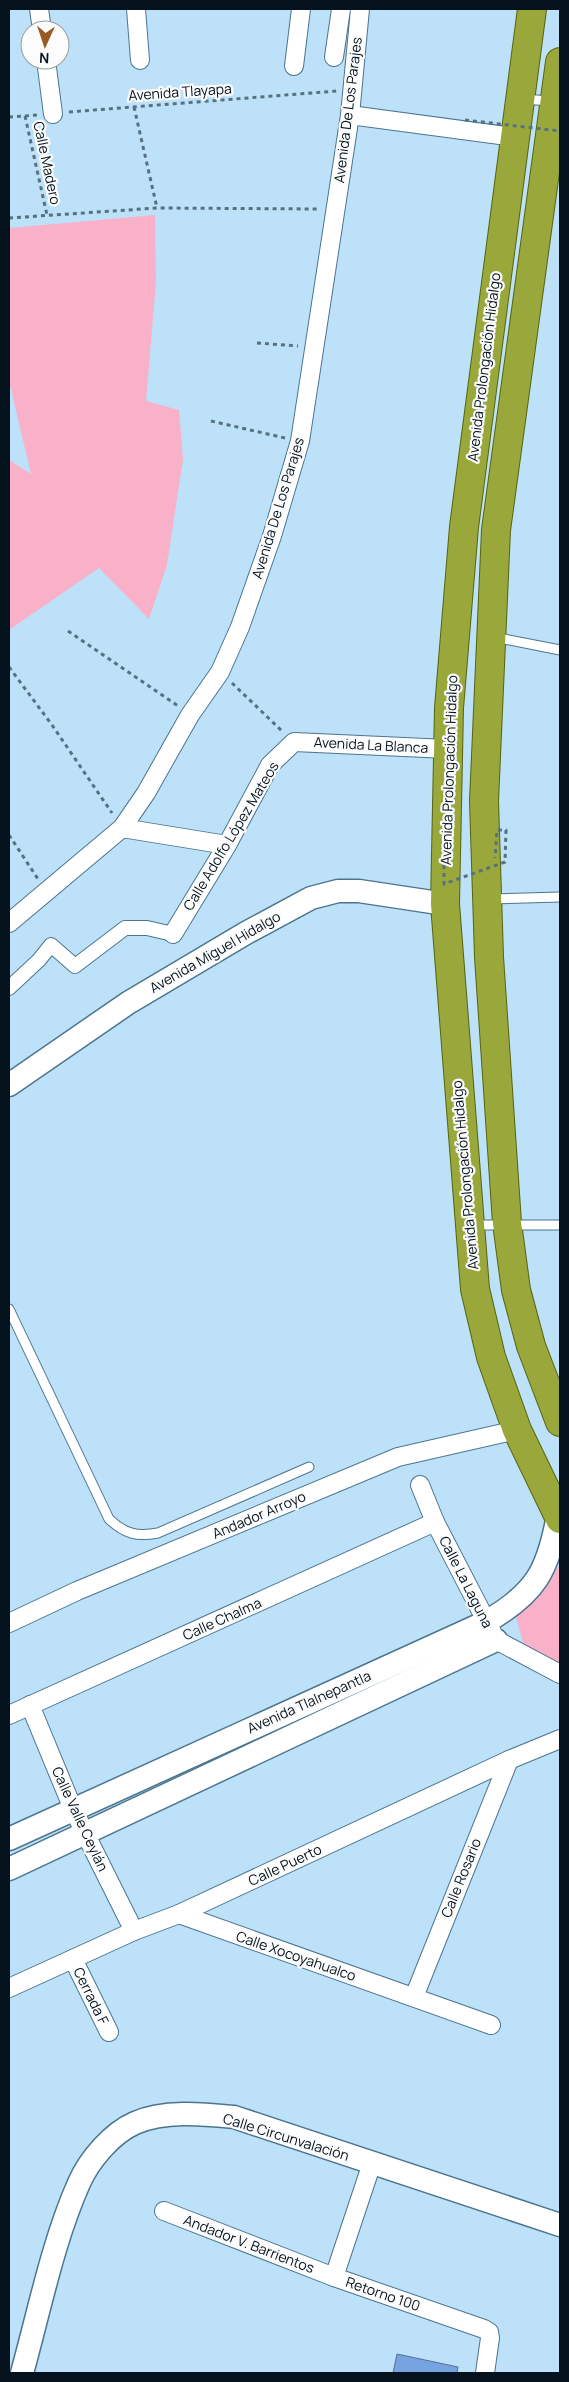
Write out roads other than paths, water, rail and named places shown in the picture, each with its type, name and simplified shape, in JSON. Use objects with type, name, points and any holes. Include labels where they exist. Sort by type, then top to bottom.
[{"type":"highway","name":"Avenida Prolongación Hidalgo","points":[[532,9],[464,527],[448,749],[445,904],[475,1289],[491,1357],[517,1430],[559,1517]]},
{"type":"highway","points":[[560,62],[557,102],[496,530],[484,801],[489,957],[506,1223],[516,1290],[531,1346],[560,1422]]},
{"type":"highway","points":[[464,527],[496,530]]},
{"type":"highway","points":[[484,801],[472,826],[445,904],[489,957]]},
{"type":"street","points":[[136,9],[140,60]]},
{"type":"street","points":[[294,66],[301,9]]},
{"type":"street","points":[[334,57],[341,9]]},
{"type":"street","name":"Avenida De Los Parajes","points":[[9,923],[122,828],[146,793],[190,715],[220,672],[240,627],[272,536],[300,441],[350,115],[360,9]]},
{"type":"street","points":[[47,70],[54,114]]},
{"type":"street","points":[[350,115],[514,137]]},
{"type":"street","name":"Avenida La Blanca","points":[[294,742],[448,749]]},
{"type":"street","name":"Calle Adolfo López Mateos","points":[[173,934],[227,845],[270,765],[294,742]]},
{"type":"street","points":[[122,828],[227,845]]},
{"type":"street","name":"Avenida Miguel Hidalgo","points":[[9,1085],[128,1003],[246,933],[311,898],[338,891],[359,891],[445,904]]},
{"type":"street","points":[[9,988],[39,960],[51,945],[75,966],[125,928],[147,928],[173,934]]},
{"type":"street","name":"Andador Arroyo","points":[[9,1622],[86,1587],[398,1457],[517,1430]]},
{"type":"street","name":"Calle La Laguna","points":[[420,1485],[435,1522],[491,1631],[560,1674]]},
{"type":"street","name":"Avenida Tlalnepantla","points":[[9,1868],[86,1834],[491,1631],[507,1610],[541,1574],[552,1547],[559,1517]]},
{"type":"street","name":"Calle Chalma","points":[[9,1715],[435,1522]]},
{"type":"street","name":"Avenida Tlalnepantla","points":[[9,1839],[73,1809],[491,1631]]},
{"type":"street","name":"Calle Valle Ceylán","points":[[30,1705],[73,1809],[134,1931]]},
{"type":"street","name":"Calle Puerto","points":[[9,1988],[134,1931],[179,1914],[509,1760],[560,1740]]},
{"type":"street","name":"Calle Rosario","points":[[414,1997],[509,1760]]},
{"type":"street","name":"Calle Xocoyahualco","points":[[179,1914],[491,2025]]},
{"type":"street","name":"Cerrada F","points":[[73,1959],[109,2032]]},
{"type":"street","name":"Calle Circunvalación","points":[[22,2373],[55,2254],[79,2182],[89,2166],[118,2133],[136,2122],[161,2117],[212,2115],[234,2118],[560,2224]]},
{"type":"street","name":"Retorno 100","points":[[372,2163],[334,2277],[489,2332],[490,2338],[485,2373]]},
{"type":"street","name":"Andador V. Barrientos","points":[[164,2211],[334,2277]]},
{"type":"lane","points":[[519,98],[557,102]]},
{"type":"lane","points":[[490,636],[560,650]]},
{"type":"lane","points":[[486,899],[560,897]]},
{"type":"lane","points":[[469,1225],[506,1223],[560,1225]]},
{"type":"lane","points":[[9,1309],[109,1519],[121,1530],[140,1537],[158,1533],[309,1467]]}]
